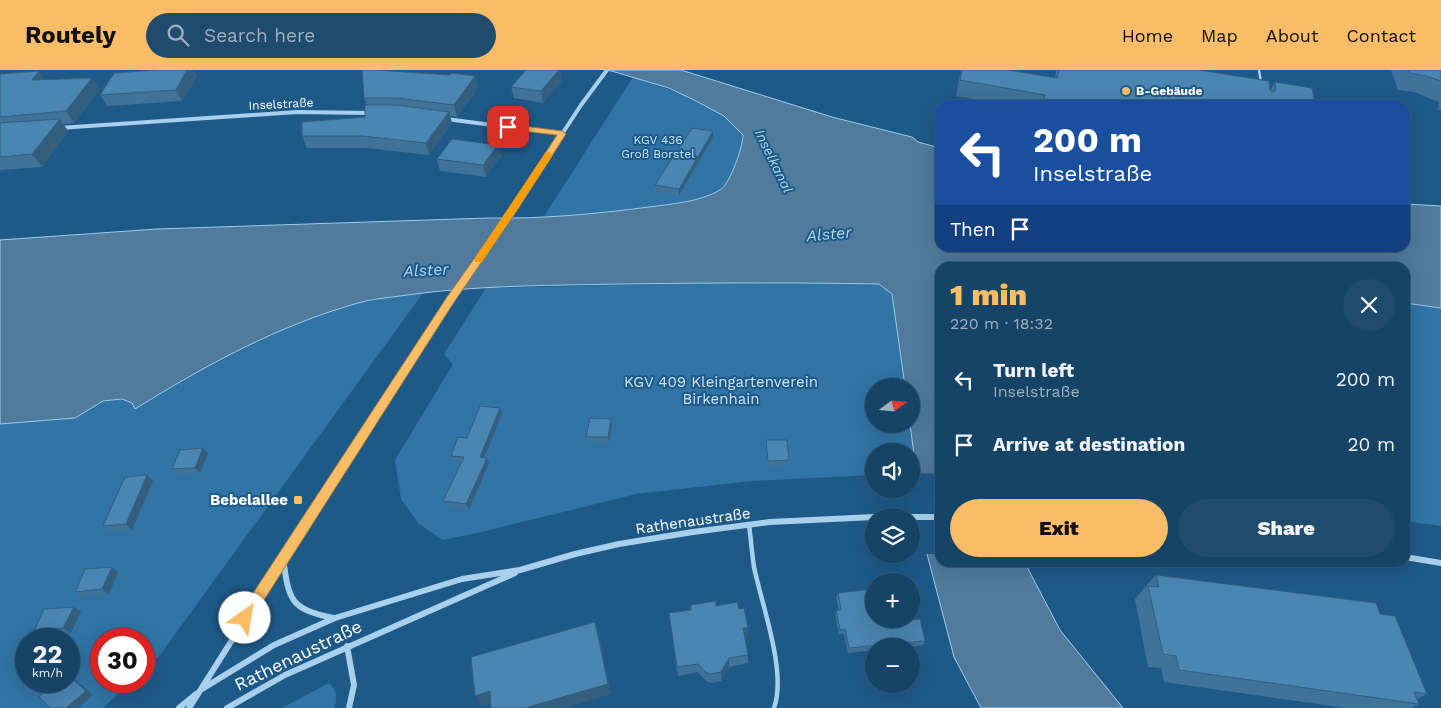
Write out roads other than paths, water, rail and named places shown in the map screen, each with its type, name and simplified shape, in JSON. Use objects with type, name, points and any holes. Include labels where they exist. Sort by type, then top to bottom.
[{"type":"street","points":[[189,708],[283,557],[450,300],[606,72]]},
{"type":"street","name":"Inselstraße","points":[[53,129],[297,112],[372,113]]},
{"type":"street","points":[[439,118],[562,134]]},
{"type":"street","name":"Rathenaustraße","points":[[227,708],[285,675],[520,570],[575,554],[619,544],[749,525],[865,517]]},
{"type":"street","points":[[920,517],[935,517]]},
{"type":"street","name":"Rathenaustraße","points":[[283,557],[288,594],[296,606],[309,614],[335,618]]},
{"type":"street","points":[[1410,558],[1441,563]]},
{"type":"street","name":"Rathenaustraße","points":[[200,690],[274,645],[335,618],[462,578],[520,570]]},
{"type":"street","points":[[347,646],[355,684],[349,708]]},
{"type":"street","points":[[179,708],[200,690]]},
{"type":"lane","points":[[1259,70],[1261,88]]},
{"type":"lane","points":[[749,525],[754,566],[779,675],[778,697],[774,708]]},
{"type":"water","points":[[608,70],[681,70],[832,117],[912,137],[918,142],[935,147],[935,252],[1410,252],[1410,204],[1441,206],[1441,308],[1410,304],[1410,262],[935,262],[935,567],[1027,567],[1060,630],[1123,708],[981,708],[954,657],[927,554],[920,498],[920,443],[912,443],[911,433],[920,433],[920,378],[904,378],[892,294],[879,284],[722,283],[524,286],[441,291],[373,300],[328,312],[271,335],[215,362],[135,409],[132,403],[122,399],[103,401],[75,418],[0,424],[0,240],[157,229],[569,216],[685,202],[712,194],[724,186],[735,165],[743,135],[724,116],[669,88]]},
{"type":"place","name":"B-Gebäude","points":[[1126,91]]},
{"type":"place","name":"Bebelallee","points":[[298,500]]},
{"type":"park label","name":"KGV 436 Groß Borstel","points":[[658,147]]},
{"type":"park label","name":"KGV 409 Kleingartenverein Birkenhain","points":[[721,390]]},
{"type":"water label","name":"Inselkanal","points":[[774,161]]},
{"type":"water label","name":"Alster","points":[[829,234]]},
{"type":"water label","name":"Alster","points":[[426,270]]}]
